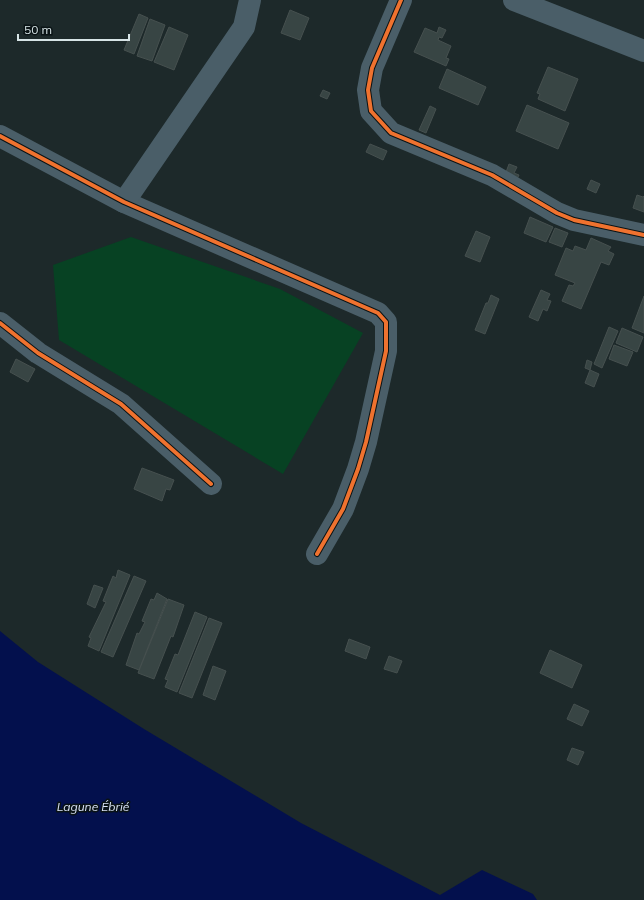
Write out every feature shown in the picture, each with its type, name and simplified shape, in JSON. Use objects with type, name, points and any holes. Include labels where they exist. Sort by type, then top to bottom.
[{"type":"street","points":[[124,202],[244,27],[250,0]]},
{"type":"street","points":[[401,0],[372,68],[368,90],[371,111],[391,133],[492,175],[557,213],[574,220],[644,235]]},
{"type":"street","points":[[514,0],[644,51]]},
{"type":"street","points":[[0,136],[124,202],[378,313],[386,322],[386,351],[358,469],[344,509],[317,554]]},
{"type":"street","points":[[0,323],[38,352],[121,404],[210,484]]},
{"type":"green space","points":[[131,237],[280,289],[363,333],[283,474],[59,340],[53,265]]},
{"type":"water","name":"Lagune Ébrié","points":[[0,631],[38,662],[144,729],[301,823],[440,895],[482,870],[533,894],[537,900],[0,900]]},
{"type":"building","points":[[290,10],[309,18],[300,40],[281,33]]},
{"type":"building","points":[[139,14],[148,18],[134,54],[124,50]]},
{"type":"building","points":[[150,19],[165,25],[152,61],[137,56]]},
{"type":"building","points":[[169,27],[188,35],[174,70],[154,62]]},
{"type":"building","points":[[439,27],[446,30],[442,38],[439,37],[438,40],[451,46],[446,58],[449,59],[446,66],[414,52],[425,28],[437,33]]},
{"type":"building","points":[[548,67],[578,79],[565,111],[538,99],[540,94],[537,93]]},
{"type":"building","points":[[447,69],[486,87],[478,105],[439,88]]},
{"type":"building","points":[[323,90],[330,93],[327,99],[320,96]]},
{"type":"building","points":[[527,105],[569,123],[558,149],[516,131]]},
{"type":"building","points":[[430,106],[436,109],[426,133],[419,130]]},
{"type":"building","points":[[370,144],[387,151],[383,160],[366,152]]},
{"type":"building","points":[[509,164],[517,167],[514,173],[519,175],[517,179],[505,175]]},
{"type":"building","points":[[591,180],[600,184],[596,193],[587,189]]},
{"type":"building","points":[[637,195],[644,196],[644,212],[633,208]]},
{"type":"building","points":[[530,217],[553,227],[546,242],[524,233]]},
{"type":"building","points":[[555,228],[568,233],[562,247],[549,242]]},
{"type":"building","points":[[476,231],[490,237],[480,262],[465,256]]},
{"type":"building","points":[[591,238],[611,247],[608,251],[614,254],[609,265],[601,262],[581,309],[562,301],[569,285],[573,286],[575,283],[555,275],[566,248],[573,251],[575,246],[586,250]]},
{"type":"building","points":[[541,290],[550,294],[547,300],[551,301],[547,311],[543,309],[538,321],[529,317]]},
{"type":"building","points":[[491,295],[499,299],[485,334],[475,330],[486,303],[488,303]]},
{"type":"building","points":[[644,296],[644,333],[632,328]]},
{"type":"building","points":[[609,327],[618,331],[602,368],[594,364]]},
{"type":"building","points":[[622,328],[643,337],[637,352],[616,343]]},
{"type":"building","points":[[614,345],[633,352],[627,366],[609,359]]},
{"type":"building","points":[[16,359],[35,369],[28,382],[10,372]]},
{"type":"building","points":[[587,360],[592,362],[590,370],[585,368]]},
{"type":"building","points":[[590,370],[599,374],[594,387],[585,383]]},
{"type":"building","points":[[142,468],[174,480],[170,490],[166,489],[162,501],[134,489]]},
{"type":"building","points":[[118,570],[130,575],[99,651],[88,646],[91,638],[89,637],[106,602],[103,601],[113,576],[116,578]]},
{"type":"building","points":[[134,576],[146,581],[113,657],[101,652]]},
{"type":"building","points":[[94,585],[103,588],[95,608],[87,604]]},
{"type":"building","points":[[157,593],[167,599],[139,670],[126,665],[137,633],[139,634],[145,622],[142,621],[151,599],[154,600]]},
{"type":"building","points":[[168,599],[184,605],[173,637],[171,636],[154,679],[138,673]]},
{"type":"building","points":[[195,612],[207,617],[177,692],[165,687],[168,680],[165,679],[175,654],[178,655]]},
{"type":"building","points":[[209,618],[222,623],[192,698],[179,693]]},
{"type":"building","points":[[349,639],[370,647],[366,659],[345,651]]},
{"type":"building","points":[[550,650],[582,665],[572,688],[540,673]]},
{"type":"building","points":[[389,656],[402,661],[397,673],[384,669]]},
{"type":"building","points":[[213,666],[226,671],[215,700],[203,695]]},
{"type":"building","points":[[574,704],[589,711],[582,726],[567,719]]},
{"type":"building","points":[[572,748],[584,752],[578,765],[567,760]]},
{"type":"cycle path","points":[[401,0],[372,68],[368,90],[371,111],[391,133],[492,175],[557,213],[574,220],[644,235]]},
{"type":"cycle path","points":[[0,136],[124,202],[378,313],[386,322],[386,351],[366,442],[358,469],[343,509],[317,554]]},
{"type":"cycle path","points":[[0,323],[38,353],[121,404],[211,484]]}]
